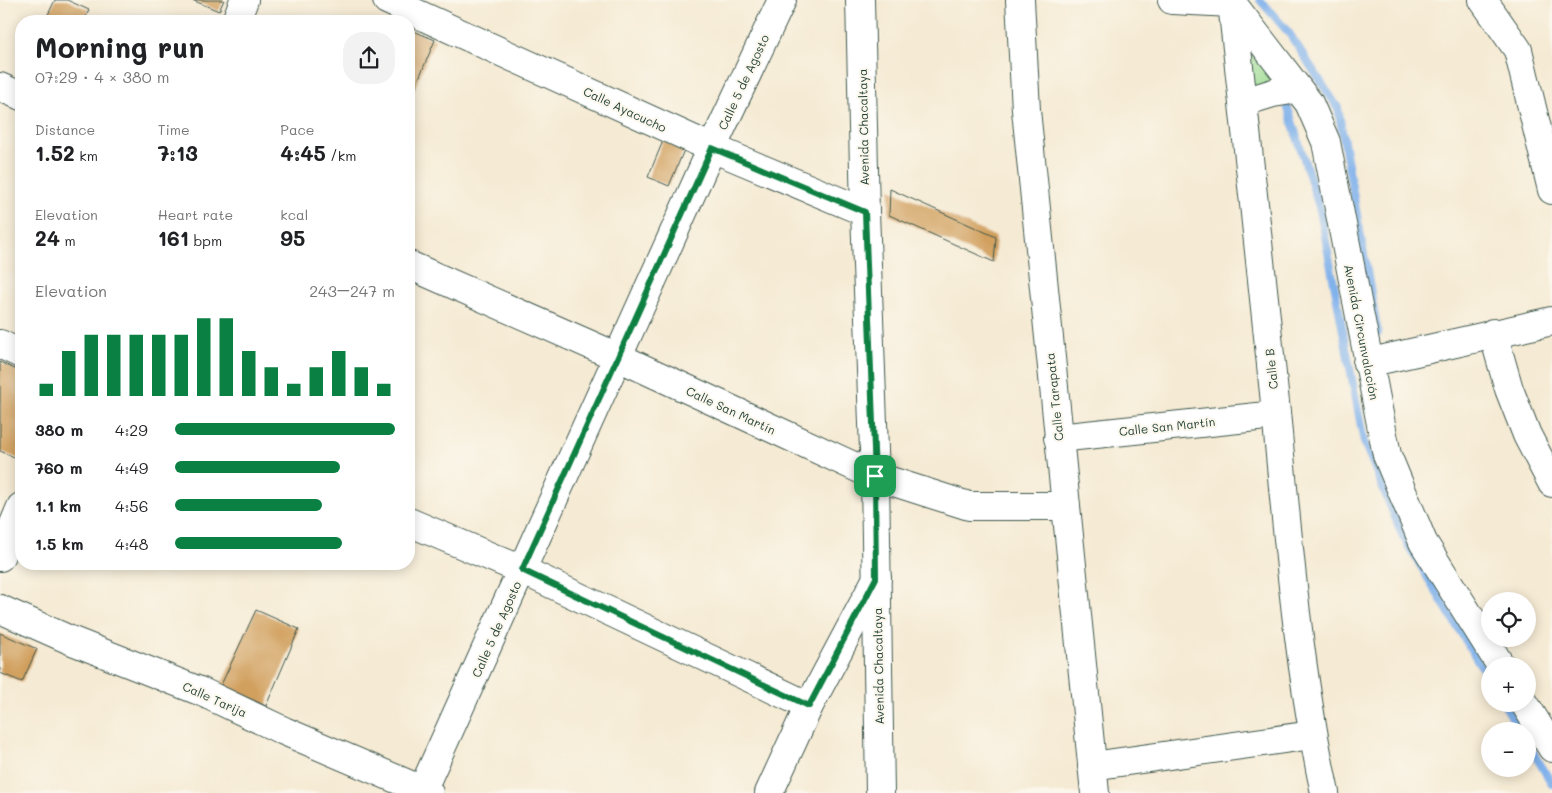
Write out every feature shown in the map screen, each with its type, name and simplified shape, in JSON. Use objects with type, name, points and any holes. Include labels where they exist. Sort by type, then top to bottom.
[{"type":"street","points":[[238,15],[244,0]]},
{"type":"street","name":"Calle Ayacucho","points":[[387,0],[712,148],[865,212]]},
{"type":"street","name":"Calle 5 de Agosto","points":[[424,792],[712,148],[782,0]]},
{"type":"street","name":"Avenida Chacaltaya","points":[[860,0],[865,212],[875,476],[880,793]]},
{"type":"street","name":"Calle Tarapata","points":[[1020,0],[1026,110],[1095,793]]},
{"type":"street","points":[[1172,0],[1230,1]]},
{"type":"street","points":[[1483,0],[1518,50],[1552,190]]},
{"type":"street","name":"Avenida Circunvalación","points":[[1230,1],[1309,103],[1326,142],[1367,363],[1387,455],[1423,542],[1495,657]]},
{"type":"street","name":"Calle B","points":[[1230,1],[1244,102],[1289,557],[1312,735],[1325,793]]},
{"type":"street","points":[[0,87],[15,93]]},
{"type":"street","points":[[1244,102],[1298,89]]},
{"type":"street","name":"Calle San Martín","points":[[415,268],[618,357],[875,476],[968,506],[1066,506]]},
{"type":"street","points":[[1367,363],[1552,321]]},
{"type":"street","points":[[1493,333],[1509,389],[1527,435],[1552,483]]},
{"type":"street","points":[[0,344],[15,351]]},
{"type":"street","name":"Calle San Martín","points":[[1058,438],[1276,415]]},
{"type":"street","points":[[0,557],[15,521]]},
{"type":"street","points":[[415,525],[522,570],[809,706]]},
{"type":"street","points":[[770,793],[809,706],[876,578]]},
{"type":"street","name":"Calle Tarija","points":[[0,609],[70,640],[202,692],[284,731],[424,792]]},
{"type":"street","points":[[1530,712],[1552,748]]},
{"type":"street","points":[[1092,766],[1312,735]]},
{"type":"green space","points":[[1243,43],[1258,56],[1281,86],[1252,91]]},
{"type":"building","points":[[55,0],[67,0],[89,10],[87,15],[48,15]]},
{"type":"building","points":[[192,0],[224,0],[219,11]]},
{"type":"building","points":[[415,32],[435,40],[415,88]]},
{"type":"building","points":[[663,141],[684,150],[669,186],[648,177]]},
{"type":"building","points":[[890,189],[996,237],[994,262],[889,215]]},
{"type":"building","points":[[0,362],[15,369],[15,457],[0,451]]},
{"type":"building","points":[[256,610],[299,629],[266,706],[221,685]]},
{"type":"building","points":[[0,633],[37,649],[22,682],[0,673]]},
{"type":"waterway","points":[[1260,0],[1289,33],[1338,108],[1378,333]]},
{"type":"waterway","points":[[1287,105],[1320,210],[1364,442],[1403,537],[1481,666]]},
{"type":"waterway","points":[[1509,712],[1515,722]]},
{"type":"waterway","points":[[1536,757],[1552,784]]},
{"type":"route","points":[[712,148],[865,212],[875,476],[876,578],[809,706],[522,570],[712,148]]}]
